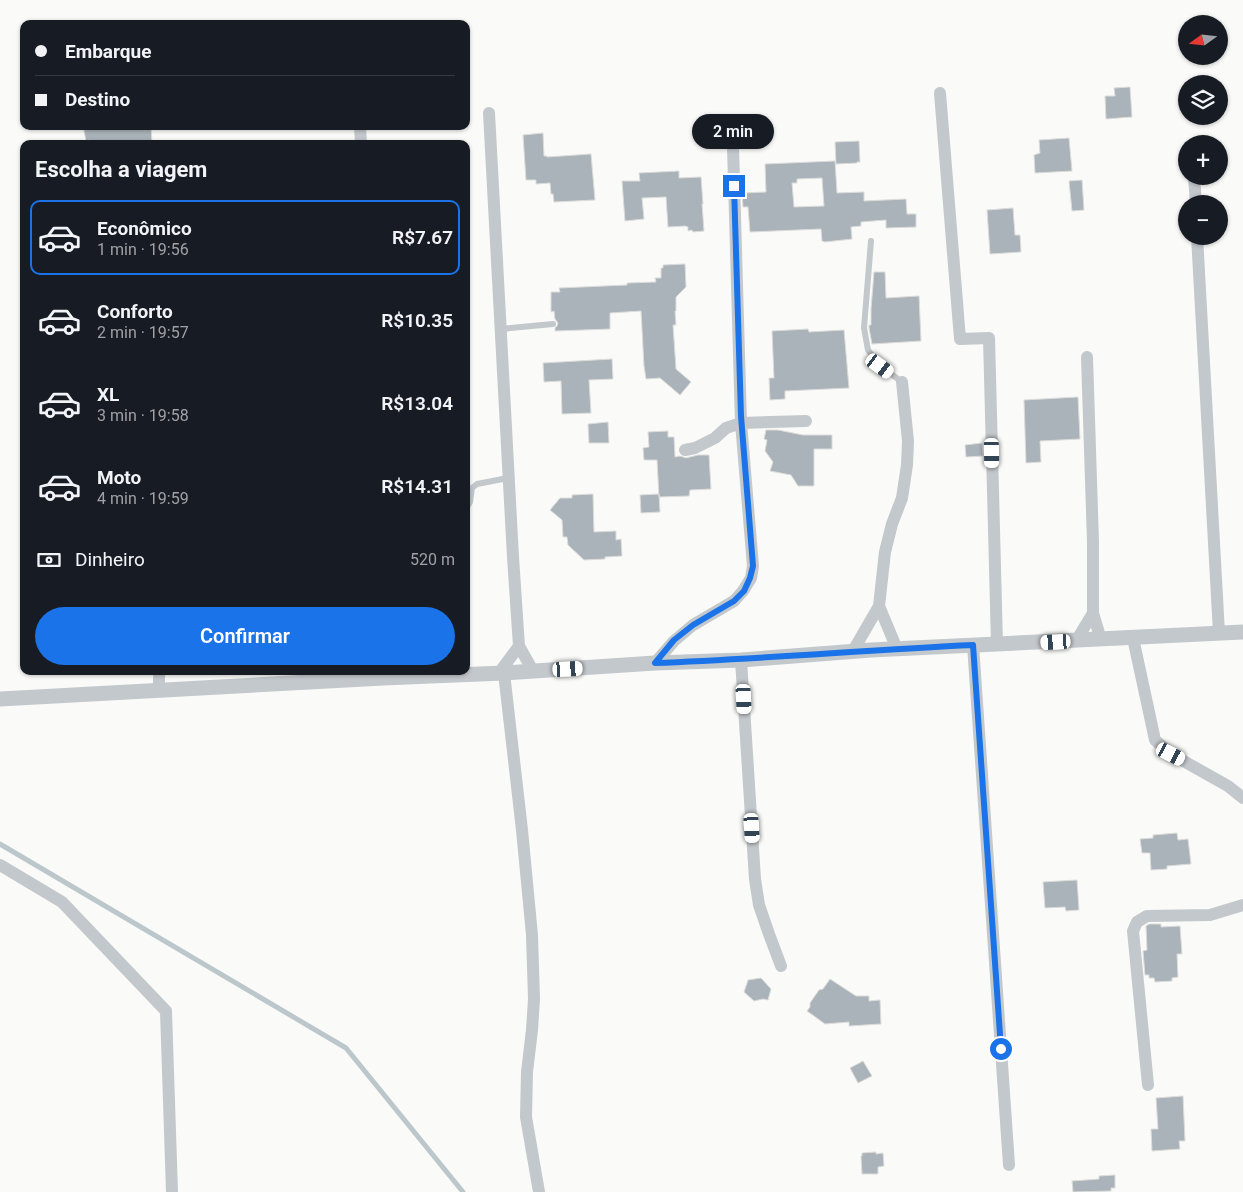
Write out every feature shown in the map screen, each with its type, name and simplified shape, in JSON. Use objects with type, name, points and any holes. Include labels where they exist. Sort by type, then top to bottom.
[{"type":"street","points":[[940,93],[960,339],[989,338],[996,644]]},
{"type":"street","points":[[489,113],[508,478],[519,646],[533,671]]},
{"type":"street","points":[[655,663],[674,640],[693,625],[734,601],[744,591],[753,566],[741,423],[733,147]]},
{"type":"street","points":[[1197,245],[1219,633]]},
{"type":"street","points":[[1087,357],[1093,542],[1093,613],[1101,640]]},
{"type":"street","points":[[853,651],[879,606],[885,552],[892,524],[902,498],[907,465],[908,441],[902,382]]},
{"type":"street","points":[[685,450],[695,448],[715,438],[726,428],[741,423],[806,421]]},
{"type":"street","points":[[879,606],[897,649]]},
{"type":"street","points":[[1076,641],[1093,613]]},
{"type":"street","points":[[470,673],[742,660],[853,651],[1243,632]]},
{"type":"street","points":[[1133,638],[1155,740],[1171,754],[1228,786],[1243,798]]},
{"type":"street","points":[[973,645],[1010,1165]]},
{"type":"street","points":[[519,646],[501,673],[522,830],[532,935],[534,999],[527,1072],[526,1117],[539,1192]]},
{"type":"street","points":[[742,660],[755,879],[759,905],[781,966]]},
{"type":"street","points":[[159,675],[160,690]]},
{"type":"street","points":[[0,699],[369,675]]},
{"type":"street","points":[[0,864],[62,902],[166,1011],[172,1192]]},
{"type":"street","points":[[1148,1085],[1133,931],[1137,922],[1147,916],[1210,915],[1243,905]]},
{"type":"lane","points":[[872,241],[864,328],[868,350],[880,366],[902,382]]},
{"type":"lane","points":[[501,329],[553,324]]},
{"type":"lane","points":[[470,502],[472,488],[477,484],[508,478]]},
{"type":"building","points":[[1130,87],[1132,117],[1106,119],[1105,96],[1115,96],[1114,88]]},
{"type":"building","points":[[84,130],[151,130],[152,140],[86,140]]},
{"type":"building","points":[[543,133],[544,156],[591,154],[595,200],[554,202],[550,183],[536,184],[536,180],[526,180],[523,135]]},
{"type":"building","points":[[1069,138],[1072,171],[1035,173],[1034,155],[1040,153],[1039,140]]},
{"type":"building","points":[[859,141],[860,162],[836,164],[835,142]]},
{"type":"building","points":[[835,161],[837,193],[864,192],[864,201],[906,199],[907,214],[916,214],[916,227],[886,228],[886,220],[861,222],[861,226],[851,227],[852,239],[825,242],[822,241],[821,229],[750,232],[748,207],[743,207],[742,193],[766,192],[765,164]],"holes":[[[822,178],[824,206],[794,207],[792,183],[797,183],[797,179]]]},
{"type":"building","points":[[679,171],[679,178],[701,177],[704,231],[688,231],[688,227],[685,226],[668,227],[666,197],[642,198],[644,219],[625,221],[622,181],[640,181],[639,173]]},
{"type":"building","points":[[1082,180],[1084,210],[1072,211],[1069,181]]},
{"type":"building","points":[[1013,208],[1015,235],[1020,235],[1021,252],[990,254],[987,210]]},
{"type":"building","points":[[685,264],[686,287],[676,297],[676,325],[673,325],[676,369],[691,382],[680,395],[660,378],[646,379],[641,311],[610,313],[610,329],[555,331],[558,323],[555,319],[554,311],[551,312],[551,292],[560,292],[559,288],[656,282],[655,278],[661,278],[661,268],[663,268],[663,265]]},
{"type":"building","points":[[874,272],[885,272],[886,298],[919,296],[921,341],[872,344],[869,325],[871,325]]},
{"type":"building","points":[[808,329],[809,332],[844,330],[849,388],[785,391],[785,399],[770,400],[769,378],[774,378],[772,331]]},
{"type":"building","points":[[612,359],[613,379],[589,380],[591,413],[562,414],[561,381],[544,382],[543,363]]},
{"type":"building","points":[[1078,397],[1080,439],[1040,441],[1041,462],[1026,463],[1024,400]]},
{"type":"building","points":[[608,422],[609,443],[589,443],[588,424]]},
{"type":"building","points":[[766,430],[778,430],[803,435],[832,435],[832,449],[814,449],[814,486],[798,486],[791,475],[770,471],[773,462],[765,451],[767,440],[764,439]]},
{"type":"building","points":[[668,431],[668,437],[674,437],[675,457],[686,458],[709,455],[711,489],[690,490],[689,496],[659,497],[657,460],[644,460],[643,448],[649,447],[648,432]]},
{"type":"building","points":[[982,443],[983,456],[966,457],[965,445]]},
{"type":"building","points":[[593,494],[594,532],[616,531],[616,540],[621,539],[622,556],[584,560],[568,545],[567,537],[563,537],[562,520],[550,510],[560,498],[572,498],[572,495]]},
{"type":"building","points":[[659,494],[660,512],[641,513],[640,495]]},
{"type":"building","points":[[1177,833],[1178,840],[1188,839],[1191,864],[1167,866],[1167,869],[1151,870],[1150,853],[1142,853],[1140,839],[1153,838],[1153,835]]},
{"type":"building","points":[[1077,880],[1079,910],[1066,911],[1065,907],[1045,908],[1043,882]]},
{"type":"building","points":[[1149,924],[1161,924],[1161,927],[1180,926],[1182,954],[1177,954],[1178,977],[1172,978],[1172,981],[1155,982],[1154,978],[1149,978],[1149,975],[1145,975],[1143,951],[1147,950],[1146,926]]},
{"type":"building","points":[[761,978],[771,989],[768,1000],[754,1001],[744,992],[748,980]]},
{"type":"building","points":[[830,979],[856,996],[869,996],[869,1001],[880,1000],[881,1024],[849,1026],[849,1022],[825,1024],[807,1011],[819,990],[823,989]]},
{"type":"building","points":[[863,1061],[872,1076],[858,1083],[850,1068]]},
{"type":"building","points":[[1183,1096],[1185,1141],[1179,1141],[1180,1149],[1152,1151],[1151,1129],[1158,1129],[1156,1098]]},
{"type":"building","points":[[876,1152],[876,1154],[883,1153],[884,1166],[878,1167],[878,1174],[862,1174],[862,1153]]},
{"type":"building","points":[[1115,1175],[1115,1188],[1111,1188],[1111,1191],[1073,1192],[1072,1181],[1099,1179],[1099,1176]]},
{"type":"waterway","points":[[0,844],[346,1048],[463,1192]]},
{"type":"route","points":[[734,186],[741,416],[753,566],[744,591],[734,601],[693,625],[674,640],[655,663],[742,660],[870,650],[973,645],[1001,1049]]}]
